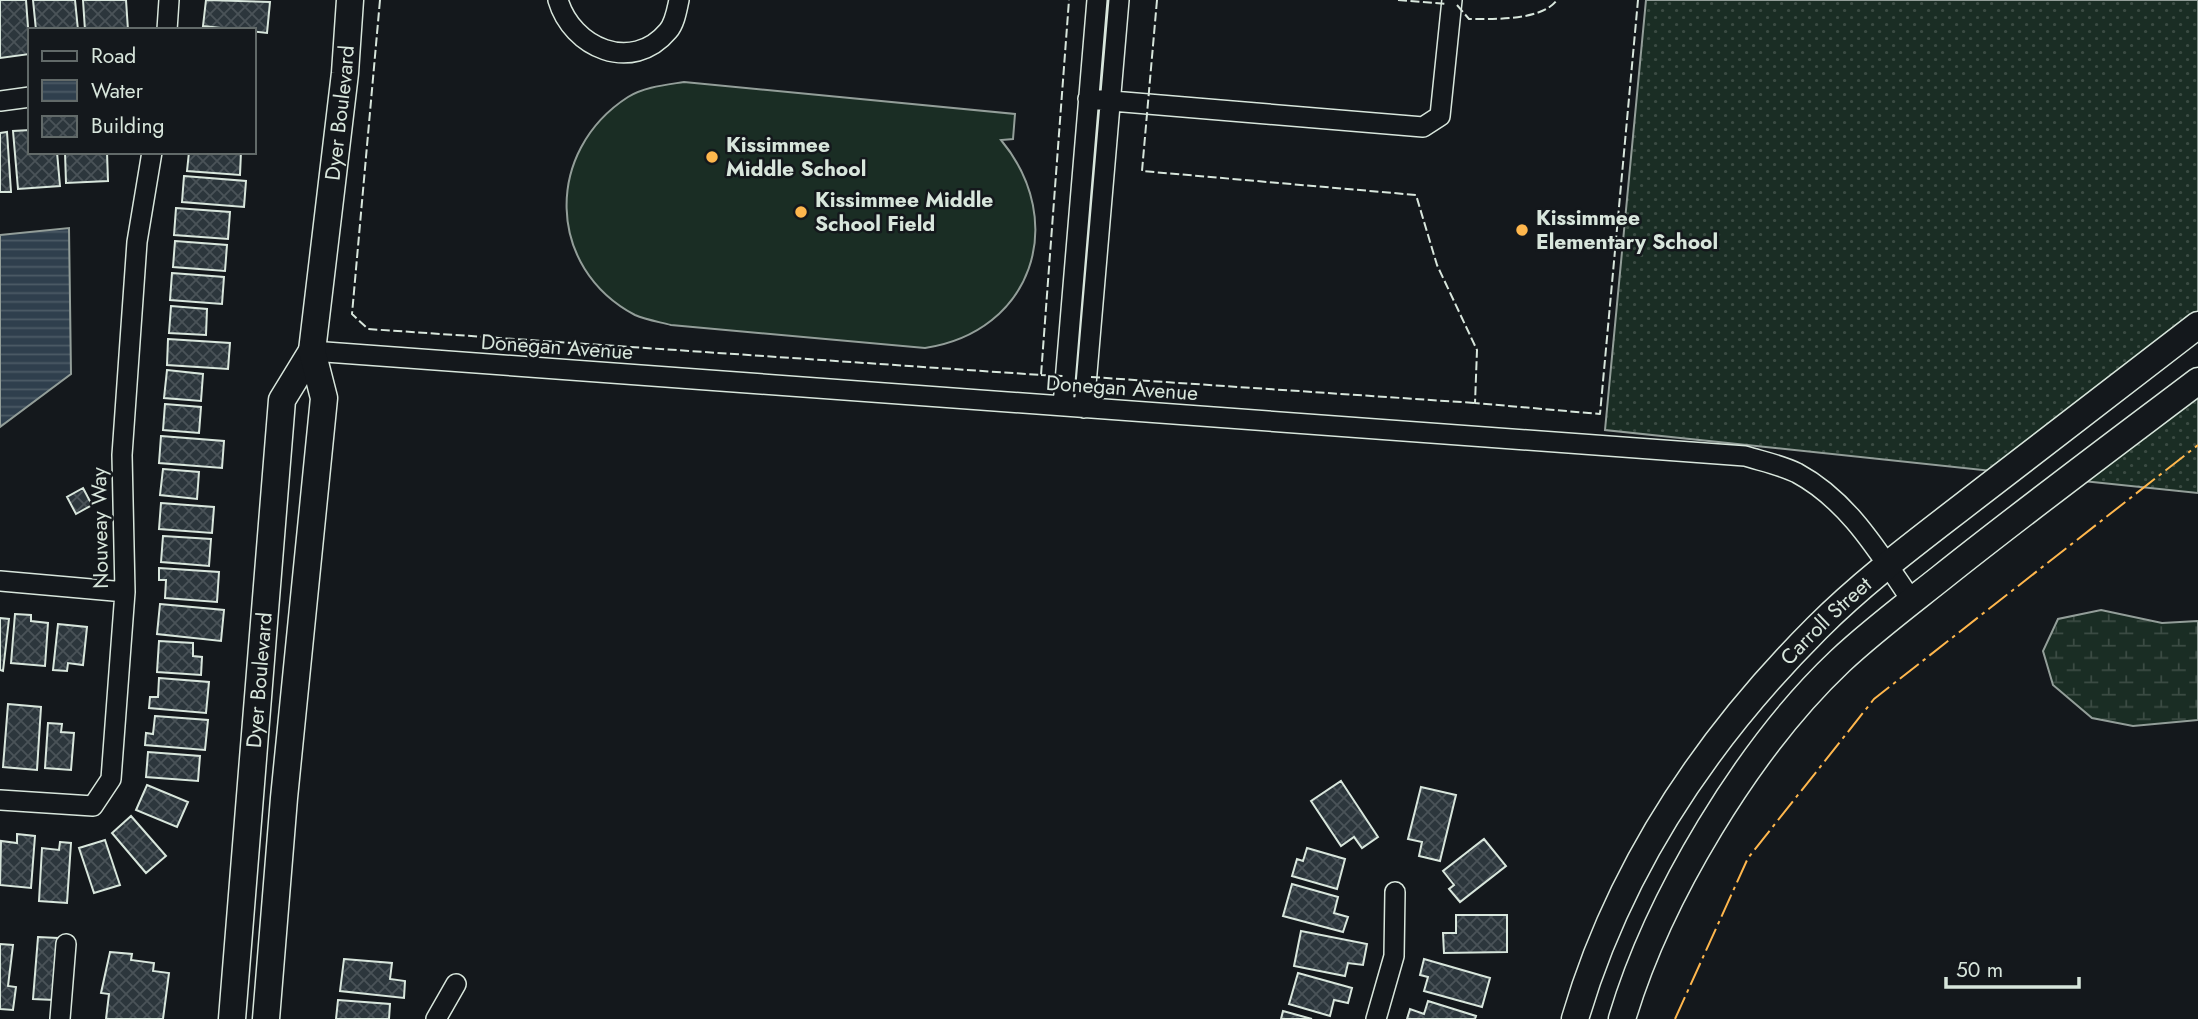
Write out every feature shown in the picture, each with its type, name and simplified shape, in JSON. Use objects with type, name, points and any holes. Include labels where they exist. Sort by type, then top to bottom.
[{"type":"main road","name":"Dyer Boulevard","points":[[266,1019],[284,798],[324,398],[312,351],[351,0]]},
{"type":"main road","name":"Carroll Street","points":[[1575,1019],[1627,883],[1679,791],[1745,705],[1818,627],[1887,565],[2198,325]]},
{"type":"main road","name":"Dyer Boulevard","points":[[232,1019],[282,401],[312,351]]},
{"type":"main road","points":[[1622,1019],[1680,878],[1730,799],[1782,725],[1831,670],[1913,601],[2198,381]]},
{"type":"street","points":[[167,28],[169,0]]},
{"type":"street","points":[[558,0],[566,20],[588,43],[602,51],[622,52],[639,49],[669,30],[679,0]]},
{"type":"street","points":[[1097,0],[1099,100]]},
{"type":"street","points":[[1074,407],[1108,0]]},
{"type":"street","points":[[1099,100],[1119,0]]},
{"type":"street","points":[[1099,100],[1423,127],[1440,116],[1452,0]]},
{"type":"street","points":[[0,101],[28,97]]},
{"type":"street","name":"Nouveay Way","points":[[0,800],[93,806],[111,779],[125,592],[122,455],[137,242],[152,154]]},
{"type":"street","name":"Donegan Avenue","points":[[312,351],[1745,456],[1795,472],[1837,500],[1871,540],[1913,601]]},
{"type":"street","points":[[0,581],[125,592]]},
{"type":"street","points":[[1376,1019],[1394,957],[1395,892]]},
{"type":"street","points":[[60,1019],[66,944]]},
{"type":"street","points":[[436,1019],[456,984]]},
{"type":"green space","points":[[1646,0],[2198,0],[2198,312],[1992,471],[1605,430]]},
{"type":"green space","name":"Kissimmee Middle School Field","points":[[684,82],[1015,114],[1013,139],[1001,140],[1022,172],[1033,205],[1035,238],[1029,269],[1014,297],[992,320],[962,338],[925,348],[671,325],[635,315],[606,294],[585,269],[572,240],[567,209],[570,177],[581,147],[601,120],[628,97],[662,85]]},
{"type":"green space","points":[[2198,393],[2198,493],[2083,481]]},
{"type":"green space","points":[[2101,610],[2162,623],[2198,621],[2198,720],[2133,726],[2092,718],[2053,685],[2043,651],[2058,619]]},
{"type":"water","points":[[69,228],[71,374],[0,427],[0,235]]},
{"type":"building","points":[[0,0],[26,0],[28,54],[0,58]]},
{"type":"building","points":[[33,0],[75,0],[78,28],[36,28]]},
{"type":"building","points":[[83,0],[126,0],[128,28],[85,28]]},
{"type":"building","points":[[206,0],[270,2],[267,33],[256,32],[256,28],[203,26]]},
{"type":"building","points":[[28,130],[28,154],[57,154],[60,186],[18,189],[13,131]]},
{"type":"building","points":[[7,132],[11,192],[0,192],[0,133]]},
{"type":"building","points":[[65,154],[107,154],[108,181],[66,183]]},
{"type":"building","points":[[189,154],[241,154],[240,175],[187,171]]},
{"type":"building","points":[[184,176],[246,181],[244,207],[182,202]]},
{"type":"building","points":[[176,208],[230,212],[228,239],[174,235]]},
{"type":"building","points":[[175,241],[227,245],[225,271],[173,267]]},
{"type":"building","points":[[172,273],[224,277],[222,304],[170,300]]},
{"type":"building","points":[[171,306],[207,309],[206,335],[169,333]]},
{"type":"building","points":[[168,339],[230,343],[228,369],[167,365]]},
{"type":"building","points":[[167,370],[203,374],[201,401],[164,398]]},
{"type":"building","points":[[165,404],[201,407],[199,433],[163,430]]},
{"type":"building","points":[[161,436],[224,441],[222,468],[159,463]]},
{"type":"building","points":[[163,469],[199,472],[197,499],[160,495]]},
{"type":"building","points":[[83,488],[92,505],[76,514],[67,497]]},
{"type":"building","points":[[161,503],[214,507],[212,533],[159,529]]},
{"type":"building","points":[[163,536],[211,539],[209,566],[161,562]]},
{"type":"building","points":[[159,568],[219,572],[217,602],[165,598],[166,580],[159,580]]},
{"type":"building","points":[[160,604],[224,610],[221,641],[157,634]]},
{"type":"building","points":[[15,614],[31,615],[31,621],[48,623],[45,666],[11,663]]},
{"type":"building","points":[[0,618],[9,619],[3,671],[0,670]]},
{"type":"building","points":[[58,624],[87,627],[83,665],[68,663],[67,671],[53,670]]},
{"type":"building","points":[[159,641],[193,643],[193,656],[202,657],[201,675],[157,672]]},
{"type":"building","points":[[159,678],[209,682],[206,713],[149,708],[150,697],[158,697]]},
{"type":"building","points":[[8,704],[41,707],[37,770],[3,767]]},
{"type":"building","points":[[155,716],[208,720],[205,750],[145,745],[146,733],[153,734]]},
{"type":"building","points":[[48,723],[62,724],[61,732],[74,733],[71,770],[45,768]]},
{"type":"building","points":[[148,752],[200,756],[198,781],[146,777]]},
{"type":"building","points":[[1341,781],[1378,837],[1362,848],[1354,837],[1341,846],[1311,801]]},
{"type":"building","points":[[147,785],[188,802],[177,827],[136,810]]},
{"type":"building","points":[[1421,787],[1456,795],[1440,861],[1419,856],[1422,842],[1408,839]]},
{"type":"building","points":[[131,816],[166,856],[146,873],[112,833]]},
{"type":"building","points":[[17,834],[35,836],[31,888],[0,885],[1,841],[17,843]]},
{"type":"building","points":[[1484,839],[1506,866],[1460,902],[1449,889],[1454,885],[1443,871]]},
{"type":"building","points":[[105,840],[120,885],[94,893],[79,848]]},
{"type":"building","points":[[60,842],[71,843],[67,903],[39,901],[42,848],[59,850]]},
{"type":"building","points":[[1307,848],[1345,859],[1337,889],[1292,876],[1297,859],[1303,861]]},
{"type":"building","points":[[1292,884],[1338,897],[1334,913],[1348,917],[1343,932],[1283,916]]},
{"type":"building","points":[[1456,915],[1507,915],[1507,952],[1444,953],[1443,933],[1456,933]]},
{"type":"building","points":[[1301,931],[1367,944],[1363,965],[1348,963],[1345,976],[1294,966]]},
{"type":"building","points":[[38,937],[58,938],[54,1000],[33,999]]},
{"type":"building","points":[[0,944],[13,945],[8,986],[16,987],[13,1010],[0,1009]]},
{"type":"building","points":[[110,952],[132,954],[131,960],[154,963],[153,971],[169,973],[163,1019],[106,1019],[109,994],[101,993]]},
{"type":"building","points":[[344,959],[392,963],[390,979],[405,981],[404,998],[340,991]]},
{"type":"building","points":[[1424,959],[1490,978],[1482,1007],[1424,991],[1428,977],[1420,975]]},
{"type":"building","points":[[1298,973],[1352,988],[1348,1003],[1334,1000],[1330,1016],[1289,1004]]},
{"type":"building","points":[[338,1000],[390,1004],[389,1019],[336,1019]]},
{"type":"building","points":[[1428,1001],[1476,1016],[1475,1019],[1407,1019],[1410,1009],[1424,1014]]},
{"type":"building","points":[[1283,1011],[1312,1019],[1281,1019]]},
{"type":"fence","points":[[380,0],[352,314],[368,329],[1041,375],[1069,0]]},
{"type":"fence","points":[[1157,0],[1142,171],[1416,195],[1437,265],[1477,350],[1475,403],[1600,414],[1638,0]]},
{"type":"fence","points":[[1398,0],[1447,4]]},
{"type":"fence","points":[[1457,5],[1469,19],[1503,19],[1540,12],[1557,0]]},
{"type":"fence","points":[[1041,375],[1063,376]]},
{"type":"fence","points":[[1091,377],[1475,403]]},
{"type":"power","points":[[1675,1019],[1748,858],[1874,699],[2198,445]]},
{"type":"place","name":"Kissimmee Middle School","points":[[712,157]]},
{"type":"place","name":"Kissimmee Middle School Field","points":[[801,212]]},
{"type":"place","name":"Kissimmee Elementary School","points":[[1522,230]]}]
